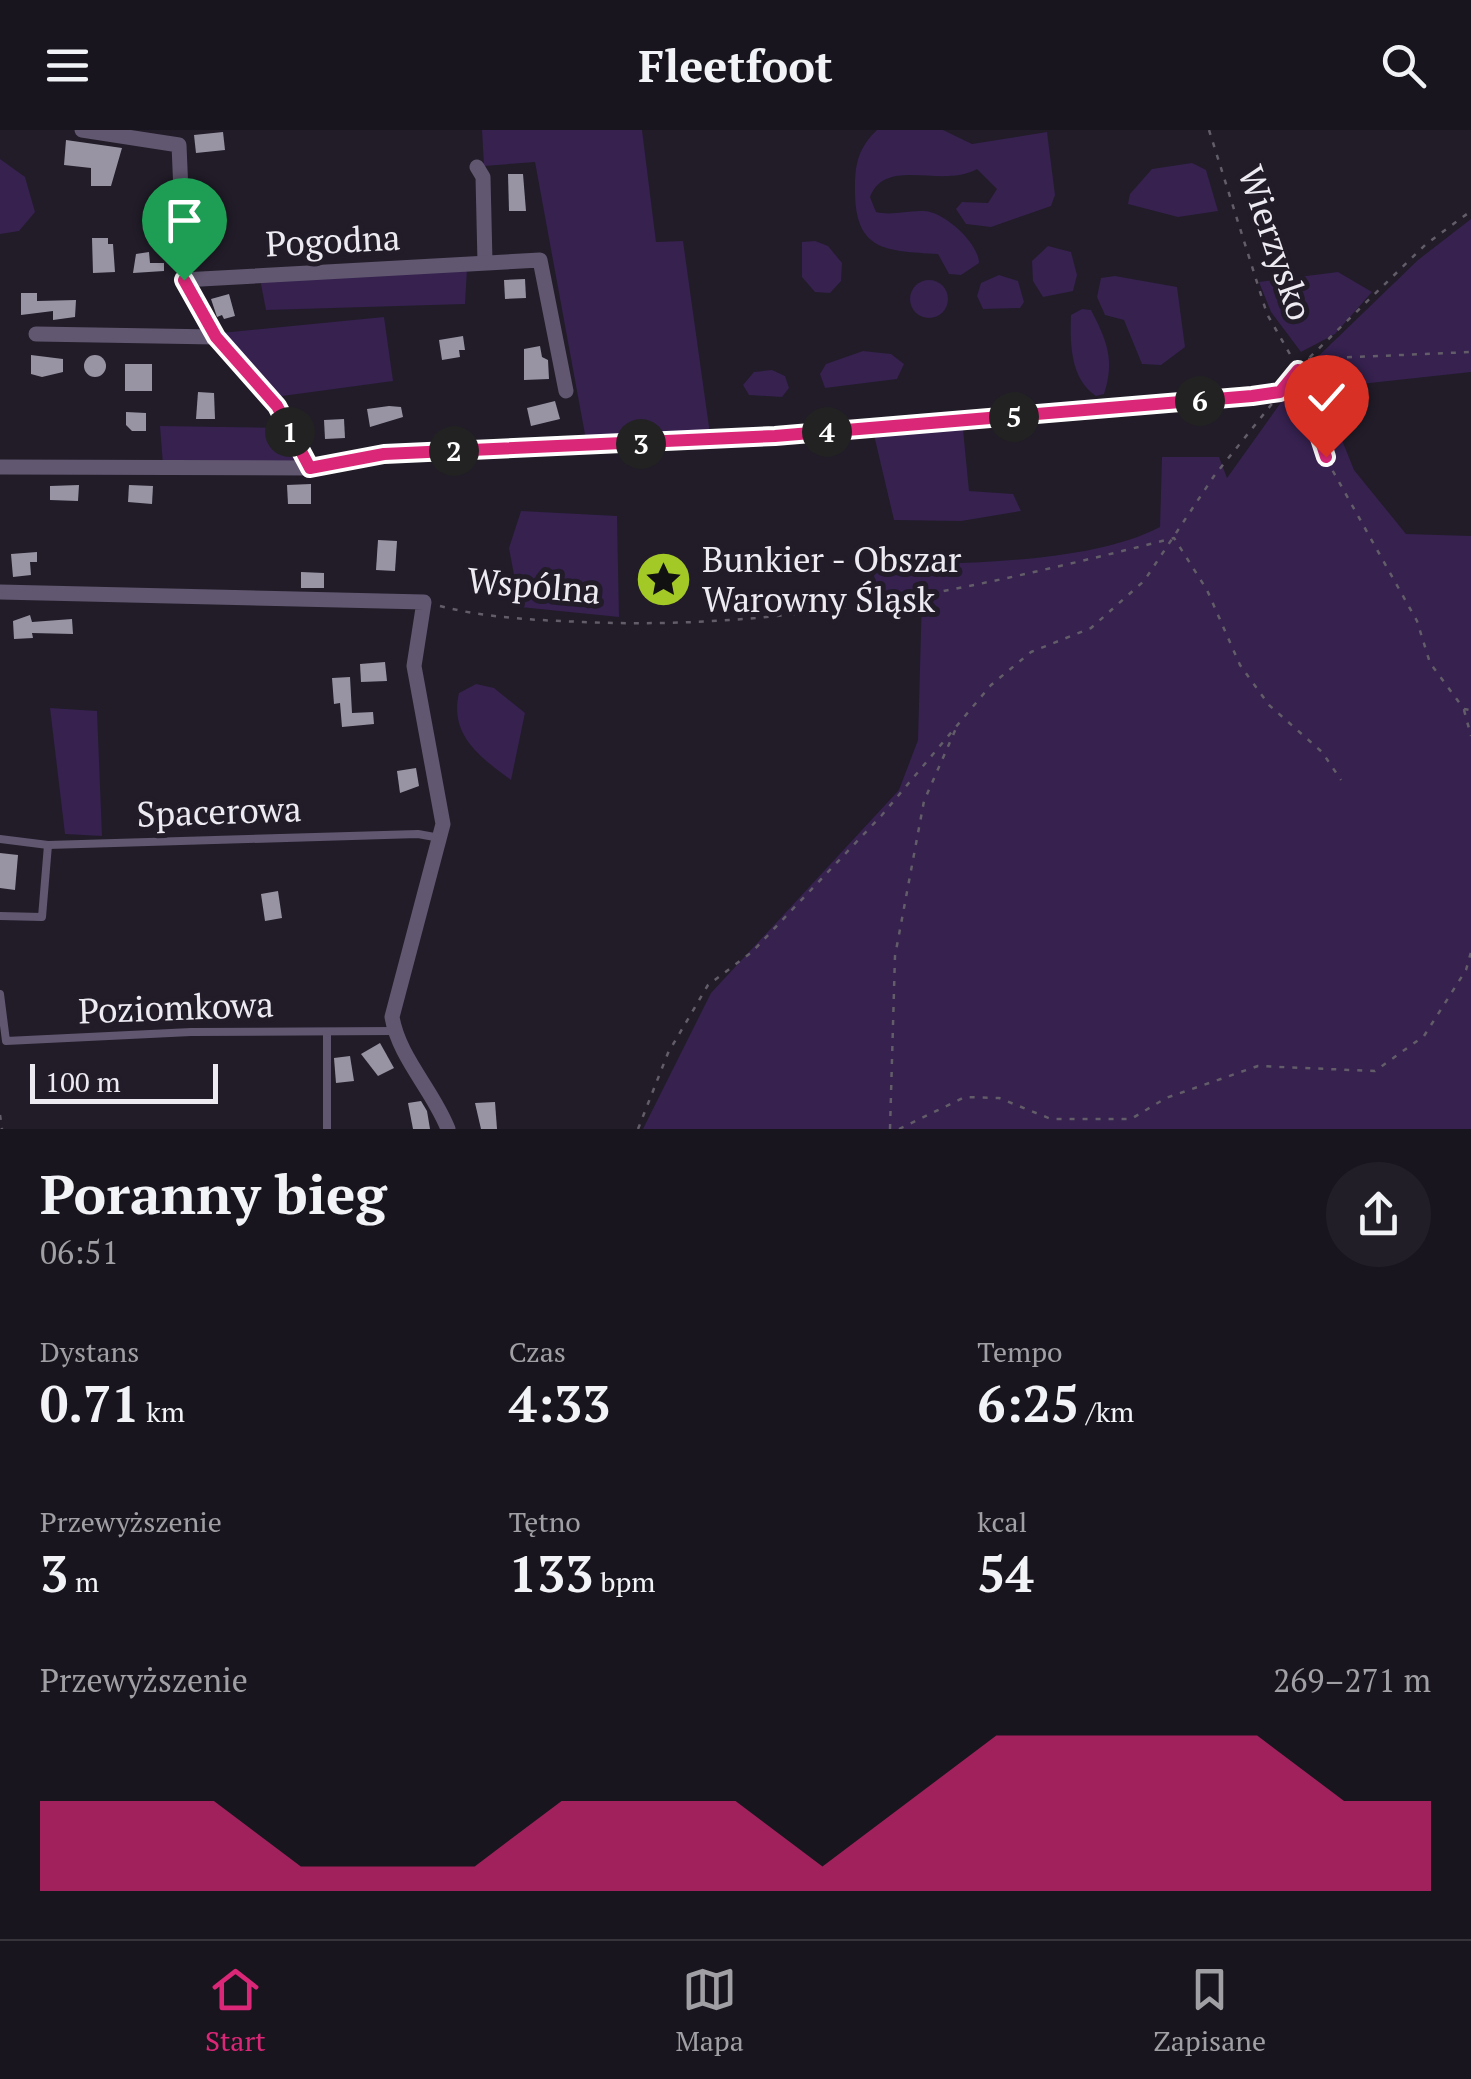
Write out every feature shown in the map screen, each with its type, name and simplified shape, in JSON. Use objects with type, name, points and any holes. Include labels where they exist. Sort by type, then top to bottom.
[{"type":"street","points":[[0,467],[310,468],[277,406],[216,337],[184,280],[178,145],[82,130]]},
{"type":"street","points":[[477,168],[483,177],[485,262]]},
{"type":"street","name":"Pogodna","points":[[184,280],[540,260],[566,391]]},
{"type":"street","points":[[36,334],[216,337]]},
{"type":"street","name":"Wspólna","points":[[0,592],[424,602]]},
{"type":"street","points":[[424,602],[414,666],[443,808],[440,838],[392,1018],[394,1031],[432,1092],[448,1129]]},
{"type":"lane","name":"Spacerowa","points":[[0,839],[48,845],[400,834],[440,838]]},
{"type":"lane","points":[[0,916],[42,916],[48,845]]},
{"type":"lane","name":"Poziomkowa","points":[[0,994],[6,1042],[191,1032],[394,1031]]},
{"type":"lane","points":[[327,1033],[327,1129]]},
{"type":"path","name":"Wierzysko","points":[[1210,130],[1268,314],[1298,370],[1326,457],[1417,620],[1430,663],[1464,709]]},
{"type":"path","points":[[638,1129],[668,1053],[708,986],[752,952],[882,815],[991,685],[1031,652],[1091,628],[1144,581],[1214,476],[1298,370],[1425,245],[1471,211]]},
{"type":"path","points":[[1308,359],[1471,352]]},
{"type":"path","points":[[310,468],[384,454],[775,436],[1280,392]]},
{"type":"path","points":[[1174,538],[1208,590],[1240,664],[1269,706],[1322,752],[1341,780]]},
{"type":"path","name":"Wspólna","points":[[424,602],[473,615],[562,621],[735,621],[883,605],[972,589],[1174,538]]},
{"type":"path","points":[[1471,710],[1464,709],[1471,736]]},
{"type":"path","points":[[890,1129],[895,956],[924,800],[959,722]]},
{"type":"path","points":[[898,1129],[966,1097],[1000,1098],[1051,1119],[1132,1119],[1166,1098],[1258,1066],[1376,1071],[1424,1036],[1466,970],[1471,952]]},
{"type":"path","points":[[0,1115],[2,1129]]},
{"type":"shaded area","points":[[482,130],[642,130],[656,242],[683,241],[710,434],[586,440],[535,162],[484,166]]},
{"type":"shaded area","points":[[877,130],[943,130],[972,144],[1047,132],[1055,195],[1051,206],[991,227],[966,224],[956,209],[962,202],[988,203],[997,189],[977,169],[948,176],[902,175],[878,185],[870,197],[876,212],[924,211],[941,216],[967,238],[979,263],[961,275],[949,274],[938,254],[902,251],[876,243],[860,224],[855,187],[859,156]]},
{"type":"shaded area","points":[[0,159],[25,177],[35,212],[19,231],[0,234]]},
{"type":"shaded area","points":[[1192,163],[1206,170],[1218,211],[1178,217],[1128,204],[1130,194],[1152,169]]},
{"type":"shaded area","points":[[1471,219],[1471,372],[1333,387],[1325,398],[1354,470],[1406,534],[1471,536],[1471,1129],[643,1129],[711,993],[899,790],[918,740],[922,595],[875,599],[874,567],[1059,555],[1096,549],[1160,527],[1162,457],[1219,457],[1227,478],[1304,370],[1418,260]]},
{"type":"shaded area","points":[[802,242],[828,246],[842,263],[841,281],[830,293],[815,292],[802,277]]},
{"type":"shaded area","points":[[1048,246],[1071,252],[1077,275],[1073,291],[1043,297],[1033,281],[1032,261]]},
{"type":"shaded area","points":[[467,269],[465,304],[266,310],[260,279]]},
{"type":"shaded area","points":[[1338,272],[1372,292],[1335,334],[1301,352],[1271,312],[1259,282]]},
{"type":"shaded area","points":[[999,275],[1018,281],[1024,302],[1020,308],[983,309],[977,296],[981,283]]},
{"type":"shaded area","points":[[1115,276],[1177,287],[1185,347],[1161,365],[1142,364],[1124,320],[1105,315],[1097,297],[1101,278]]},
{"type":"shaded area","points":[[929,280],[942,286],[948,299],[942,312],[929,318],[916,312],[910,299],[916,286]]},
{"type":"shaded area","points":[[1082,309],[1091,310],[1108,351],[1104,394],[1096,396],[1081,380],[1073,360],[1071,315]]},
{"type":"shaded area","points":[[384,317],[393,381],[275,397],[221,333]]},
{"type":"shaded area","points":[[863,351],[891,354],[904,364],[897,379],[825,388],[820,374],[826,364]]},
{"type":"shaded area","points":[[772,370],[785,376],[789,388],[782,397],[749,395],[743,385],[754,372]]},
{"type":"shaded area","points":[[160,426],[284,428],[303,463],[163,465]]},
{"type":"shaded area","points":[[963,429],[969,491],[1013,494],[1021,511],[961,521],[894,520],[874,435]]},
{"type":"shaded area","points":[[521,511],[617,516],[619,617],[520,607],[509,548]]},
{"type":"shaded area","points":[[476,684],[494,688],[525,713],[511,780],[488,763],[463,733],[457,708],[459,693]]},
{"type":"shaded area","points":[[50,708],[97,711],[102,836],[65,834]]},
{"type":"building","points":[[223,132],[225,150],[196,153],[194,135]]},
{"type":"building","points":[[66,140],[122,148],[111,186],[91,186],[91,168],[64,165]]},
{"type":"building","points":[[508,174],[523,174],[526,211],[509,211]]},
{"type":"building","points":[[92,238],[108,238],[108,244],[113,244],[115,272],[93,273]]},
{"type":"building","points":[[149,252],[150,263],[164,263],[164,271],[133,273],[136,254]]},
{"type":"building","points":[[525,279],[526,298],[505,299],[504,280]]},
{"type":"building","points":[[21,293],[37,293],[37,301],[76,300],[75,317],[53,320],[53,311],[21,315]]},
{"type":"building","points":[[229,294],[235,316],[217,317],[211,299]]},
{"type":"building","points":[[463,336],[465,350],[459,350],[460,357],[442,360],[439,340]]},
{"type":"building","points":[[540,346],[542,357],[548,360],[549,379],[524,380],[524,349]]},
{"type":"building","points":[[31,355],[63,359],[63,372],[42,377],[31,374]]},
{"type":"building","points":[[95,355],[103,358],[103,374],[95,377],[87,374],[84,366],[87,358]]},
{"type":"building","points":[[125,364],[152,364],[152,391],[125,391]]},
{"type":"building","points":[[198,392],[214,393],[215,419],[196,419]]},
{"type":"building","points":[[555,401],[560,419],[531,426],[527,408]]},
{"type":"building","points":[[401,407],[403,417],[370,427],[367,409]]},
{"type":"building","points":[[126,412],[146,413],[146,431],[132,431],[126,425]]},
{"type":"building","points":[[344,419],[345,438],[325,439],[324,420]]},
{"type":"building","points":[[311,484],[311,504],[288,504],[287,485]]},
{"type":"building","points":[[79,485],[78,501],[50,500],[50,486]]},
{"type":"building","points":[[129,485],[153,486],[152,504],[128,502]]},
{"type":"building","points":[[378,540],[397,541],[395,571],[376,570]]},
{"type":"building","points":[[37,552],[37,562],[30,562],[31,575],[13,577],[11,554]]},
{"type":"building","points":[[301,572],[324,573],[324,588],[301,588]]},
{"type":"building","points":[[30,615],[32,622],[72,619],[73,634],[32,633],[33,638],[14,639],[13,621]]},
{"type":"building","points":[[385,662],[387,681],[361,682],[360,664]]},
{"type":"building","points":[[350,677],[352,713],[373,712],[374,724],[342,727],[340,703],[334,704],[332,678]]},
{"type":"building","points":[[416,768],[419,786],[400,793],[397,771]]},
{"type":"building","points":[[0,853],[18,855],[15,890],[0,888]]},
{"type":"building","points":[[278,891],[282,918],[265,921],[261,894]]},
{"type":"building","points":[[380,1043],[394,1068],[378,1076],[361,1054]]},
{"type":"building","points":[[350,1056],[354,1081],[336,1083],[334,1058]]},
{"type":"building","points":[[421,1101],[430,1129],[413,1129],[408,1103]]},
{"type":"building","points":[[495,1102],[497,1129],[481,1129],[475,1103]]},
{"type":"place","name":"Bunkier - Obszar Warowny Śląsk","points":[[663,580]]},
{"type":"route","points":[[184,280],[216,337],[242,371],[277,406],[310,468],[384,454],[775,436],[1252,396],[1280,392],[1298,370],[1326,457]]}]
